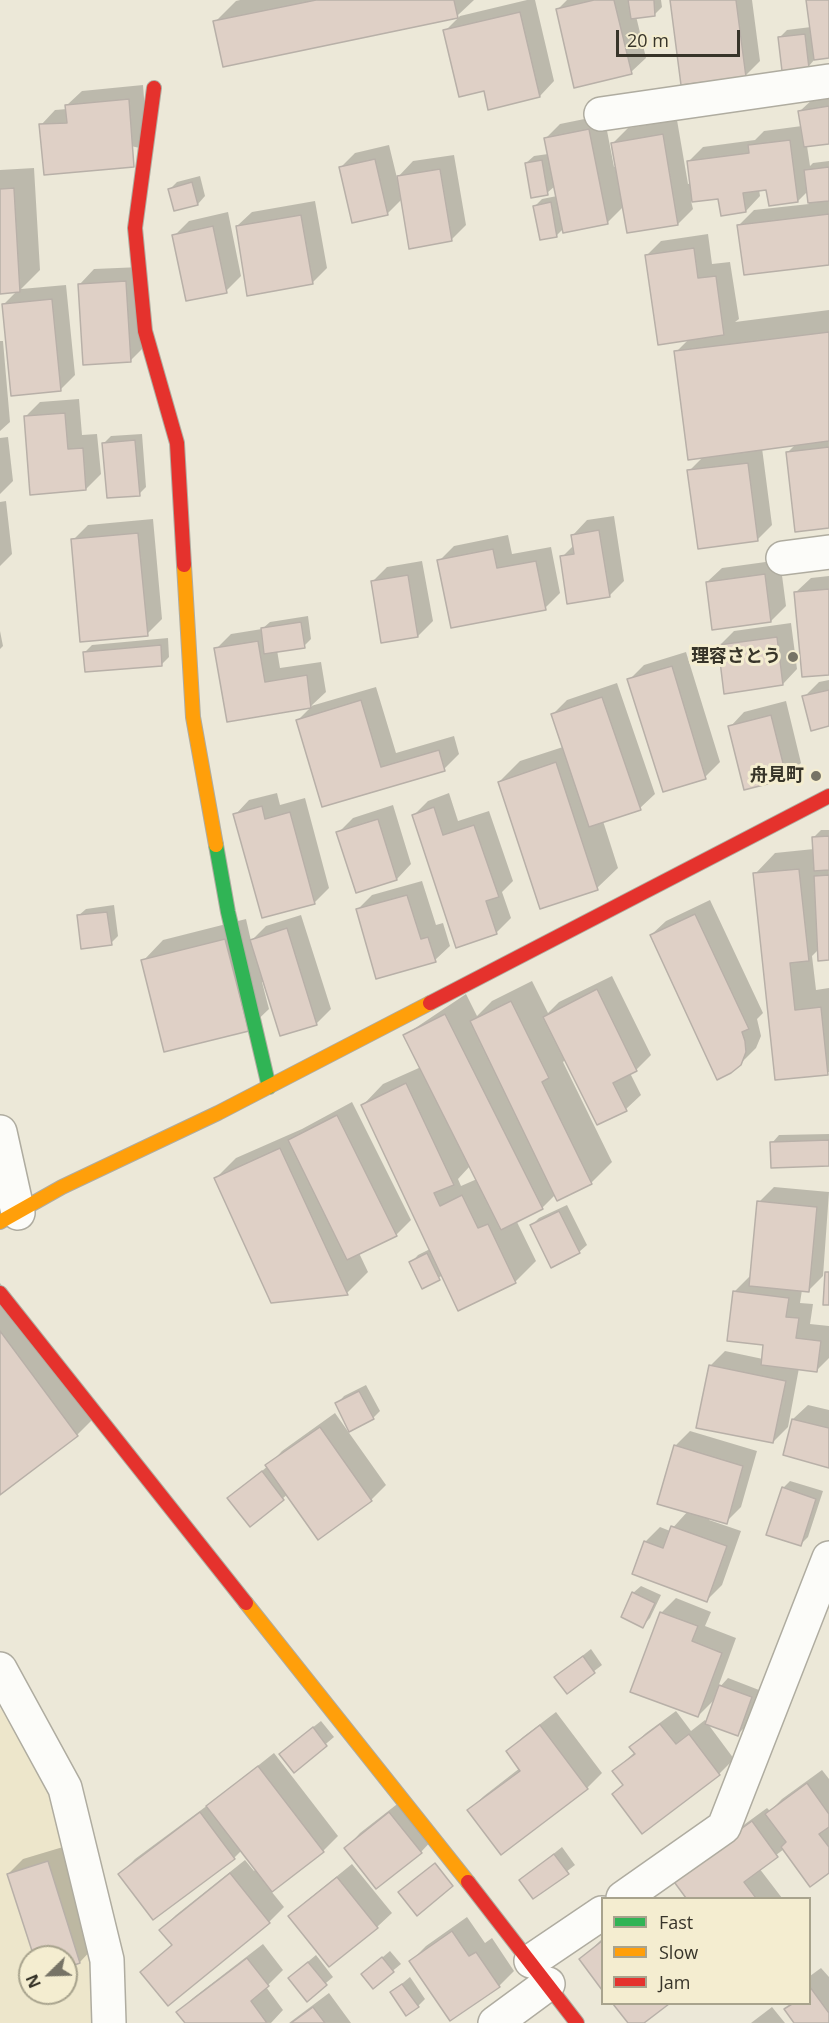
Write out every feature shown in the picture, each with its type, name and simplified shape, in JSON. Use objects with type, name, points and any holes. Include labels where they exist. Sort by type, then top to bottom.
[{"type":"street","points":[[601,114],[829,81]]},
{"type":"street","points":[[154,88],[135,228],[144,330],[177,443],[193,717],[228,912],[269,1087]]},
{"type":"street","points":[[783,558],[829,552]]},
{"type":"street","points":[[0,1132],[9,1217],[62,1187],[269,1087],[829,796]]},
{"type":"street","points":[[0,1293],[578,2023]]},
{"type":"street","points":[[626,1897],[724,1827],[829,1558]]},
{"type":"street","points":[[0,1669],[65,1788],[107,1960],[109,2023]]},
{"type":"street","points":[[495,2023],[539,1973],[601,1915]]},
{"type":"shaded area","points":[[10,1705],[47,1768],[96,1971],[98,2023],[0,2023],[0,1709]]},
{"type":"building","points":[[316,0],[454,0],[458,18],[223,67],[213,21]]},
{"type":"building","points":[[594,0],[614,0],[632,74],[574,88],[556,9]]},
{"type":"building","points":[[628,0],[654,0],[655,16],[631,19]]},
{"type":"building","points":[[670,0],[736,0],[746,77],[681,85]]},
{"type":"building","points":[[806,0],[829,0],[829,58],[814,60]]},
{"type":"building","points":[[520,12],[540,97],[488,110],[484,91],[459,97],[443,30]]},
{"type":"building","points":[[805,34],[809,68],[782,71],[778,37]]},
{"type":"building","points":[[129,99],[134,167],[44,175],[39,124],[67,123],[65,105]]},
{"type":"building","points":[[829,106],[829,144],[804,147],[798,111]]},
{"type":"building","points":[[589,129],[608,224],[563,233],[544,138]]},
{"type":"building","points":[[663,134],[678,225],[627,233],[611,143]]},
{"type":"building","points":[[790,140],[798,202],[769,206],[766,190],[743,193],[746,212],[721,216],[718,199],[692,202],[687,161],[749,153],[748,145]]},
{"type":"building","points":[[375,159],[388,215],[352,223],[339,167]]},
{"type":"building","points":[[542,160],[548,195],[531,198],[525,163]]},
{"type":"building","points":[[829,167],[829,201],[808,203],[804,170]]},
{"type":"building","points":[[440,169],[452,241],[409,249],[397,176]]},
{"type":"building","points":[[192,182],[198,205],[174,211],[168,189]]},
{"type":"building","points":[[14,188],[20,292],[0,294],[0,189]]},
{"type":"building","points":[[551,202],[557,237],[540,240],[533,206]]},
{"type":"building","points":[[829,214],[829,265],[744,275],[737,225]]},
{"type":"building","points":[[301,215],[313,284],[247,296],[236,226]]},
{"type":"building","points":[[213,226],[227,293],[186,301],[172,235]]},
{"type":"building","points":[[694,248],[698,278],[716,276],[724,335],[658,345],[645,255]]},
{"type":"building","points":[[126,281],[131,362],[83,365],[78,284]]},
{"type":"building","points":[[52,299],[61,391],[11,396],[2,304]]},
{"type":"building","points":[[829,332],[829,441],[688,460],[674,351]]},
{"type":"building","points":[[65,413],[68,449],[83,448],[86,490],[30,495],[24,416]]},
{"type":"building","points":[[135,440],[140,496],[107,498],[102,443]]},
{"type":"building","points":[[829,447],[829,528],[795,532],[786,452]]},
{"type":"building","points":[[748,463],[758,541],[698,549],[687,470]]},
{"type":"building","points":[[599,530],[610,597],[567,604],[560,556],[574,554],[571,535]]},
{"type":"building","points":[[138,533],[148,636],[80,642],[71,539]]},
{"type":"building","points":[[493,549],[497,568],[536,561],[546,610],[451,628],[437,560]]},
{"type":"building","points":[[765,574],[771,622],[712,630],[706,582]]},
{"type":"building","points":[[408,575],[418,637],[381,643],[371,581]]},
{"type":"building","points":[[829,589],[829,675],[802,677],[794,592]]},
{"type":"building","points":[[301,622],[305,648],[264,654],[261,628]]},
{"type":"building","points":[[777,637],[783,685],[724,694],[718,645]]},
{"type":"building","points":[[258,641],[265,682],[307,675],[311,708],[227,722],[214,648]]},
{"type":"building","points":[[161,645],[162,666],[85,672],[83,652]]},
{"type":"building","points":[[672,666],[706,779],[663,792],[627,679]]},
{"type":"building","points":[[829,690],[829,726],[811,731],[802,696]]},
{"type":"building","points":[[602,697],[641,810],[589,827],[551,714]]},
{"type":"building","points":[[361,700],[381,767],[439,750],[445,771],[322,807],[296,720]]},
{"type":"building","points":[[771,715],[787,779],[744,790],[728,726]]},
{"type":"building","points":[[556,762],[598,890],[540,909],[498,782]]},
{"type":"building","points":[[262,806],[265,819],[290,812],[315,904],[262,918],[233,814]]},
{"type":"building","points":[[434,807],[443,835],[474,825],[499,897],[486,901],[497,934],[456,948],[412,815]]},
{"type":"building","points":[[378,819],[397,880],[356,893],[336,832]]},
{"type":"building","points":[[829,836],[829,870],[814,871],[812,837]]},
{"type":"building","points":[[799,869],[809,961],[790,963],[795,1010],[821,1007],[828,1075],[775,1080],[753,873]]},
{"type":"building","points":[[829,875],[829,960],[818,961],[814,876]]},
{"type":"building","points":[[407,895],[421,939],[428,937],[436,962],[376,979],[356,909]]},
{"type":"building","points":[[107,912],[112,945],[81,949],[77,915]]},
{"type":"building","points":[[695,914],[749,1029],[742,1032],[746,1052],[741,1065],[717,1080],[650,935]]},
{"type":"building","points":[[287,928],[317,1025],[280,1036],[250,940]]},
{"type":"building","points":[[225,939],[249,1031],[164,1052],[141,960]]},
{"type":"building","points":[[597,989],[637,1071],[613,1083],[627,1111],[597,1125],[543,1017]]},
{"type":"building","points":[[511,1001],[549,1078],[542,1082],[592,1184],[557,1201],[470,1021]]},
{"type":"building","points":[[445,1014],[543,1209],[501,1230],[403,1035]]},
{"type":"building","points":[[406,1083],[454,1185],[434,1193],[440,1206],[462,1195],[478,1228],[488,1224],[516,1283],[458,1311],[361,1105]]},
{"type":"building","points":[[337,1115],[397,1236],[347,1260],[288,1140]]},
{"type":"building","points":[[829,1140],[829,1166],[771,1168],[770,1142]]},
{"type":"building","points":[[280,1148],[348,1295],[271,1303],[214,1178]]},
{"type":"building","points":[[757,1201],[817,1207],[809,1292],[749,1286]]},
{"type":"building","points":[[559,1211],[580,1253],[551,1268],[530,1225]]},
{"type":"building","points":[[427,1253],[440,1280],[422,1289],[409,1262]]},
{"type":"building","points":[[825,1272],[829,1272],[829,1305],[823,1305]]},
{"type":"building","points":[[733,1291],[789,1298],[786,1317],[799,1318],[796,1338],[821,1341],[817,1372],[761,1365],[763,1345],[727,1341]]},
{"type":"building","points":[[0,1331],[78,1436],[0,1495]]},
{"type":"building","points":[[709,1365],[786,1381],[773,1443],[696,1428]]},
{"type":"building","points":[[359,1391],[374,1419],[349,1432],[335,1403]]},
{"type":"building","points":[[792,1419],[829,1428],[829,1468],[783,1455]]},
{"type":"building","points":[[320,1427],[372,1501],[318,1540],[265,1465]]},
{"type":"building","points":[[674,1445],[743,1466],[727,1524],[657,1504]]},
{"type":"building","points":[[262,1471],[284,1500],[250,1527],[227,1498]]},
{"type":"building","points":[[782,1487],[816,1499],[801,1546],[766,1535]]},
{"type":"building","points":[[671,1526],[727,1546],[707,1602],[632,1574],[644,1541],[663,1548]]},
{"type":"building","points":[[632,1592],[655,1603],[643,1628],[621,1617]]},
{"type":"building","points":[[660,1612],[698,1626],[692,1641],[722,1653],[698,1717],[630,1692]]},
{"type":"building","points":[[583,1656],[595,1673],[567,1694],[554,1677]]},
{"type":"building","points":[[719,1685],[752,1697],[738,1736],[705,1724]]},
{"type":"building","points":[[660,1724],[676,1744],[689,1734],[720,1775],[642,1834],[612,1794],[623,1785],[612,1771],[635,1754],[629,1747]]},
{"type":"building","points":[[540,1725],[588,1789],[501,1855],[467,1810],[520,1771],[506,1751]]},
{"type":"building","points":[[313,1727],[327,1746],[294,1773],[279,1754]]},
{"type":"building","points":[[258,1766],[324,1852],[272,1892],[206,1806]]},
{"type":"building","points":[[807,1783],[829,1814],[829,1827],[819,1834],[829,1847],[829,1873],[810,1887],[781,1847],[786,1842],[765,1814]]},
{"type":"building","points":[[200,1812],[235,1859],[153,1920],[118,1874]]},
{"type":"building","points":[[389,1812],[422,1853],[376,1889],[344,1848]]},
{"type":"building","points":[[752,1821],[778,1857],[744,1882],[755,1897],[685,1897],[672,1879]]},
{"type":"building","points":[[554,1854],[569,1874],[533,1899],[519,1880]]},
{"type":"building","points":[[48,1861],[74,1945],[30,1945],[7,1874]]},
{"type":"building","points":[[435,1863],[453,1886],[417,1916],[398,1892]]},
{"type":"building","points":[[230,1873],[270,1923],[168,2006],[140,1972],[172,1945],[159,1930]]},
{"type":"building","points":[[337,1877],[378,1928],[329,1967],[288,1916]]},
{"type":"building","points":[[452,1931],[469,1956],[476,1952],[500,1987],[450,2021],[409,1961]]},
{"type":"building","points":[[601,1942],[601,1989],[579,1959]]},
{"type":"building","points":[[382,1957],[394,1972],[373,1989],[361,1974]]},
{"type":"building","points":[[247,1958],[269,1986],[251,2001],[267,2023],[185,2023],[176,2012]]},
{"type":"building","points":[[308,1962],[327,1985],[307,2002],[288,1978]]},
{"type":"building","points":[[402,1984],[419,2007],[406,2016],[390,1992]]},
{"type":"building","points":[[811,1988],[829,2013],[829,2023],[794,2023],[784,2009],[790,2005],[811,2005]]},
{"type":"building","points":[[614,2005],[668,2005],[644,2023],[628,2023]]},
{"type":"building","points":[[313,2007],[325,2023],[291,2023]]},
{"type":"traffic: fast","points":[[216,845],[228,912],[269,1087]]},
{"type":"traffic: slow","points":[[184,565],[193,717],[216,845]]},
{"type":"traffic: slow","points":[[0,1222],[62,1187],[218,1113],[430,1003]]},
{"type":"traffic: slow","points":[[246,1603],[468,1882]]},
{"type":"traffic: jam","points":[[154,88],[135,228],[145,331],[177,443],[184,565]]},
{"type":"traffic: jam","points":[[430,1003],[829,796]]},
{"type":"traffic: jam","points":[[0,1293],[246,1603]]},
{"type":"traffic: jam","points":[[468,1882],[577,2023]]},
{"type":"place","name":"理容さとう","points":[[793,657]]},
{"type":"place","name":"舟見町","points":[[816,776]]}]
